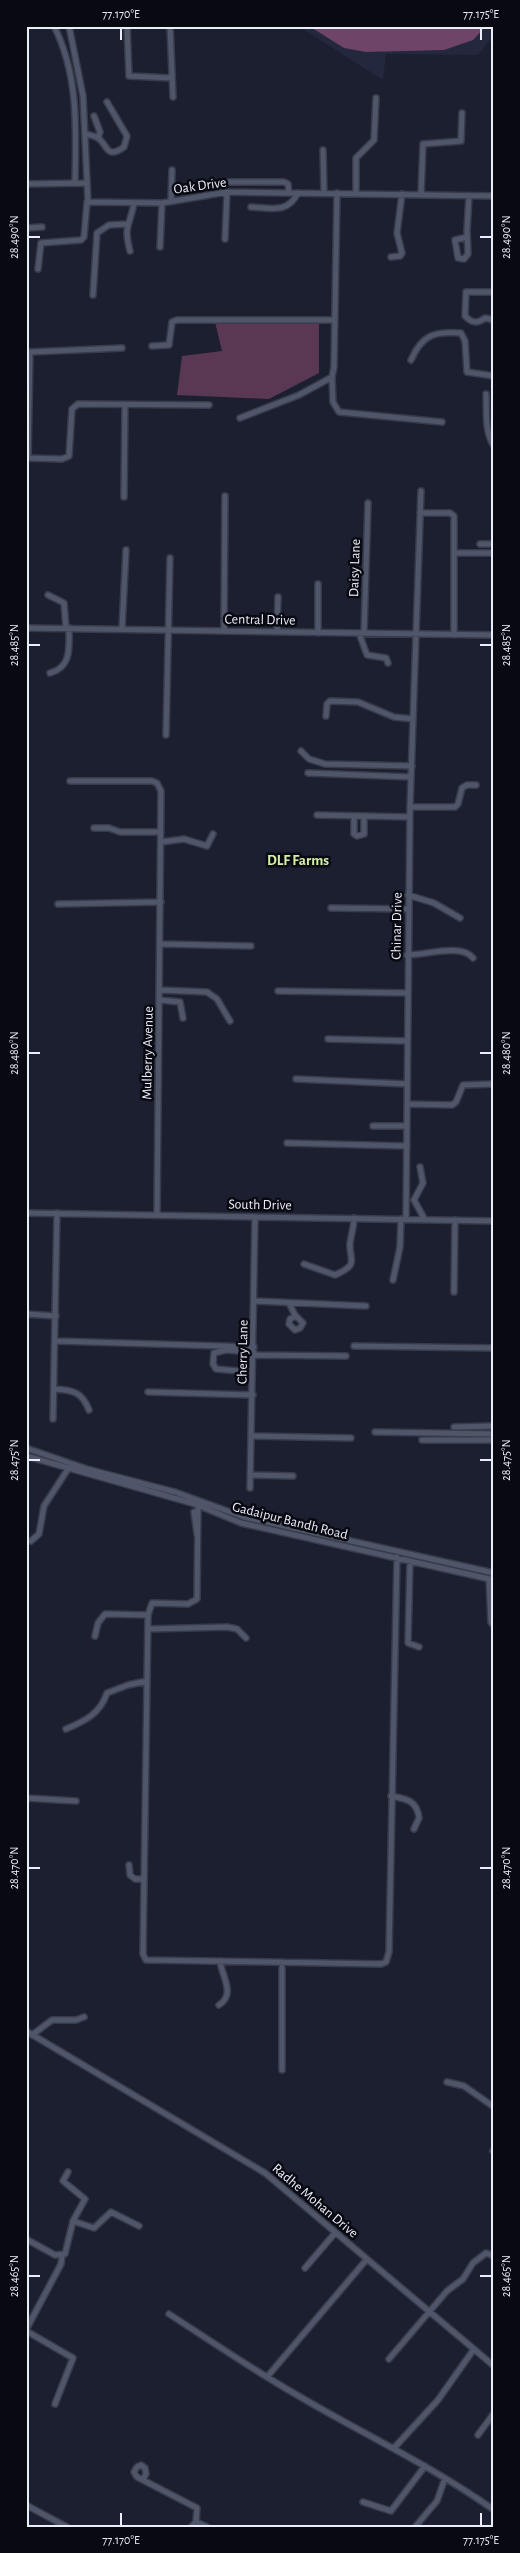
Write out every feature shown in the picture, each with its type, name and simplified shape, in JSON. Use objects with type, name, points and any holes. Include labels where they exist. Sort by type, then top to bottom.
[{"type":"street","points":[[54,26],[69,65],[75,98],[75,184]]},
{"type":"street","points":[[38,270],[39,248],[42,243],[81,240],[84,237],[86,134],[83,96],[69,26]]},
{"type":"street","points":[[127,26],[127,71],[129,76],[172,78]]},
{"type":"street","points":[[170,26],[173,97]]},
{"type":"street","points":[[356,193],[356,158],[374,140],[376,98]]},
{"type":"street","points":[[86,134],[98,138],[106,149],[114,152],[124,147],[127,140],[125,132],[107,102]]},
{"type":"street","points":[[421,195],[423,144],[461,141],[462,114]]},
{"type":"street","points":[[94,116],[100,132],[98,138]]},
{"type":"street","points":[[322,150],[324,193]]},
{"type":"street","points":[[171,201],[172,170]]},
{"type":"street","points":[[229,182],[284,182],[288,184],[289,192]]},
{"type":"street","points":[[26,184],[86,183]]},
{"type":"street","points":[[225,239],[227,192]]},
{"type":"street","name":"Oak Drive","points":[[86,202],[162,203],[227,192],[494,196]]},
{"type":"street","points":[[251,207],[286,207],[292,204],[298,193]]},
{"type":"street","points":[[337,193],[333,402],[339,412],[442,422]]},
{"type":"street","points":[[391,256],[402,255],[397,233],[402,194]]},
{"type":"street","points":[[467,237],[469,196]]},
{"type":"street","points":[[130,251],[126,236],[127,224],[134,203]]},
{"type":"street","points":[[160,247],[162,203]]},
{"type":"street","points":[[93,296],[97,233],[109,225],[127,224]]},
{"type":"street","points":[[26,228],[42,227]]},
{"type":"street","points":[[494,292],[466,292],[464,304],[465,316],[473,322],[480,322],[485,318],[494,320]]},
{"type":"street","points":[[152,346],[168,345],[172,322],[177,320],[335,320]]},
{"type":"street","points":[[411,360],[419,344],[426,337],[461,333],[465,341],[467,372],[494,376]]},
{"type":"street","points":[[122,348],[30,352],[27,458],[62,458],[69,454],[71,412],[75,405],[209,405]]},
{"type":"street","points":[[240,418],[299,394],[332,377]]},
{"type":"street","points":[[486,394],[488,436],[494,446]]},
{"type":"street","points":[[124,497],[125,405]]},
{"type":"street","name":"Chinar Drive","points":[[393,1280],[404,1219],[407,1146],[408,895],[413,719],[418,634],[421,492]]},
{"type":"street","points":[[224,631],[225,496]]},
{"type":"street","name":"Daisy Lane","points":[[361,633],[368,504]]},
{"type":"street","points":[[420,513],[452,514],[454,518],[454,635]]},
{"type":"street","points":[[480,544],[494,544]]},
{"type":"street","points":[[122,629],[126,550]]},
{"type":"street","points":[[455,553],[494,553]]},
{"type":"street","points":[[166,736],[170,558]]},
{"type":"street","points":[[318,584],[318,633]]},
{"type":"street","points":[[48,595],[64,603],[69,648],[65,664],[58,671],[50,673]]},
{"type":"street","points":[[277,632],[278,597]]},
{"type":"street","name":"Central Drive","points":[[26,628],[494,635]]},
{"type":"street","points":[[361,633],[365,654],[387,658],[388,662]]},
{"type":"street","points":[[326,716],[326,704],[330,701],[358,702],[394,717],[413,719]]},
{"type":"street","points":[[301,751],[309,759],[325,764],[412,766]]},
{"type":"street","points":[[308,773],[411,778]]},
{"type":"street","name":"Mulberry Avenue","points":[[70,781],[157,782],[161,790],[157,1214]]},
{"type":"street","points":[[410,807],[454,807],[458,804],[464,786],[476,785]]},
{"type":"street","points":[[317,815],[410,817]]},
{"type":"street","points":[[354,816],[354,834],[357,836],[364,834],[364,816]]},
{"type":"street","points":[[94,828],[109,828],[120,832],[161,832]]},
{"type":"street","points":[[161,842],[184,839],[207,846],[214,834]]},
{"type":"street","points":[[408,895],[434,902],[460,918]]},
{"type":"street","points":[[58,904],[161,902]]},
{"type":"street","points":[[331,908],[408,909]]},
{"type":"street","points":[[161,944],[251,946]]},
{"type":"street","points":[[407,955],[427,955],[455,950],[468,952],[473,958]]},
{"type":"street","points":[[160,990],[207,992],[217,999],[230,1021]]},
{"type":"street","points":[[278,991],[407,994]]},
{"type":"street","points":[[160,1000],[180,1002],[183,1018]]},
{"type":"street","points":[[328,1039],[407,1041]]},
{"type":"street","points":[[296,1079],[407,1084]]},
{"type":"street","points":[[407,1104],[452,1105],[456,1102],[463,1085],[494,1084]]},
{"type":"street","points":[[373,1126],[407,1126]]},
{"type":"street","points":[[287,1143],[407,1146]]},
{"type":"street","points":[[420,1167],[423,1184],[414,1200],[425,1220]]},
{"type":"street","name":"South Drive","points":[[26,1213],[494,1221]]},
{"type":"street","points":[[53,1419],[57,1213]]},
{"type":"street","name":"Cherry Lane","points":[[250,1488],[256,1217]]},
{"type":"street","points":[[304,1264],[335,1275],[349,1266],[352,1256],[350,1244],[354,1218]]},
{"type":"street","points":[[454,1292],[455,1220]]},
{"type":"street","points":[[255,1301],[366,1306]]},
{"type":"street","points":[[289,1303],[296,1316]]},
{"type":"street","points":[[26,1314],[56,1316]]},
{"type":"street","points":[[56,1341],[346,1356]]},
{"type":"street","points":[[354,1346],[494,1348]]},
{"type":"street","points":[[239,1371],[216,1369],[213,1362],[214,1354],[226,1350],[254,1351]]},
{"type":"street","points":[[54,1389],[78,1392],[85,1400],[89,1410]]},
{"type":"street","points":[[148,1392],[253,1395]]},
{"type":"street","points":[[454,1427],[494,1426]]},
{"type":"street","points":[[375,1432],[494,1434]]},
{"type":"street","points":[[252,1436],[352,1438]]},
{"type":"street","points":[[422,1440],[494,1440]]},
{"type":"street","points":[[26,1448],[87,1469],[175,1492],[244,1517],[494,1573]]},
{"type":"street","name":"Gadaipur Bandh Road","points":[[26,1456],[196,1505],[241,1523],[492,1579]]},
{"type":"street","points":[[31,1541],[39,1534],[44,1506],[49,1496],[68,1469]]},
{"type":"street","points":[[250,1475],[293,1476]]},
{"type":"street","points":[[196,1505],[197,1600],[188,1604],[152,1603],[148,1615],[144,1958],[220,1961],[386,1962],[389,1952],[396,1557]]},
{"type":"street","points":[[410,1561],[408,1643],[419,1646]]},
{"type":"street","points":[[492,1579],[491,1622],[494,1626]]},
{"type":"street","points":[[95,1636],[98,1623],[104,1614],[148,1615]]},
{"type":"street","points":[[148,1629],[227,1627],[237,1629],[246,1638]]},
{"type":"street","points":[[66,1729],[94,1714],[103,1704],[107,1693],[128,1684],[147,1681]]},
{"type":"street","points":[[391,1796],[408,1799],[415,1805],[419,1818],[414,1829]]},
{"type":"street","points":[[26,1798],[76,1801]]},
{"type":"street","points":[[129,1865],[130,1875],[135,1879],[144,1879]]},
{"type":"street","points":[[219,2005],[226,2000],[228,1992],[220,1961]]},
{"type":"street","points":[[282,1962],[282,2070]]},
{"type":"street","points":[[32,2034],[52,2020],[76,2020],[84,2016]]},
{"type":"street","name":"Radhe Mohan Drive","points":[[26,2031],[265,2173],[494,2366]]},
{"type":"street","points":[[447,2082],[464,2086],[494,2107]]},
{"type":"street","points":[[55,2404],[73,2358],[28,2332],[27,2328],[67,2249],[73,2221],[85,2198],[63,2181],[68,2172]]},
{"type":"street","points":[[73,2221],[94,2228],[112,2212],[139,2226]]},
{"type":"street","points":[[305,2268],[335,2233]]},
{"type":"street","points":[[26,2239],[55,2255],[62,2256]]},
{"type":"street","points":[[389,2359],[447,2291],[463,2279],[481,2255],[486,2253],[494,2256]]},
{"type":"street","points":[[267,2377],[367,2259]]},
{"type":"street","points":[[169,2314],[267,2377],[425,2466],[494,2510]]},
{"type":"street","points":[[394,2448],[438,2400],[474,2349]]},
{"type":"street","points":[[478,2435],[494,2413]]},
{"type":"street","points":[[363,2502],[391,2511],[425,2466]]},
{"type":"street","points":[[416,2526],[437,2501],[445,2478]]},
{"type":"street","points":[[143,2479],[196,2506],[198,2512],[196,2522],[191,2527]]},
{"type":"street","points":[[26,2505],[66,2527]]},
{"type":"street","points":[[196,2522],[207,2527]]},
{"type":"shaded area","points":[[298,26],[494,26],[494,35],[478,55],[386,54],[383,80]]},
{"type":"shaded area","points":[[309,26],[486,26],[473,40],[444,50],[366,52],[344,48]]},
{"type":"shaded area","points":[[215,322],[319,324],[319,373],[269,399],[177,395],[182,356],[222,351]]},
{"type":"district","name":"DLF Farms","points":[[298,860]]}]
